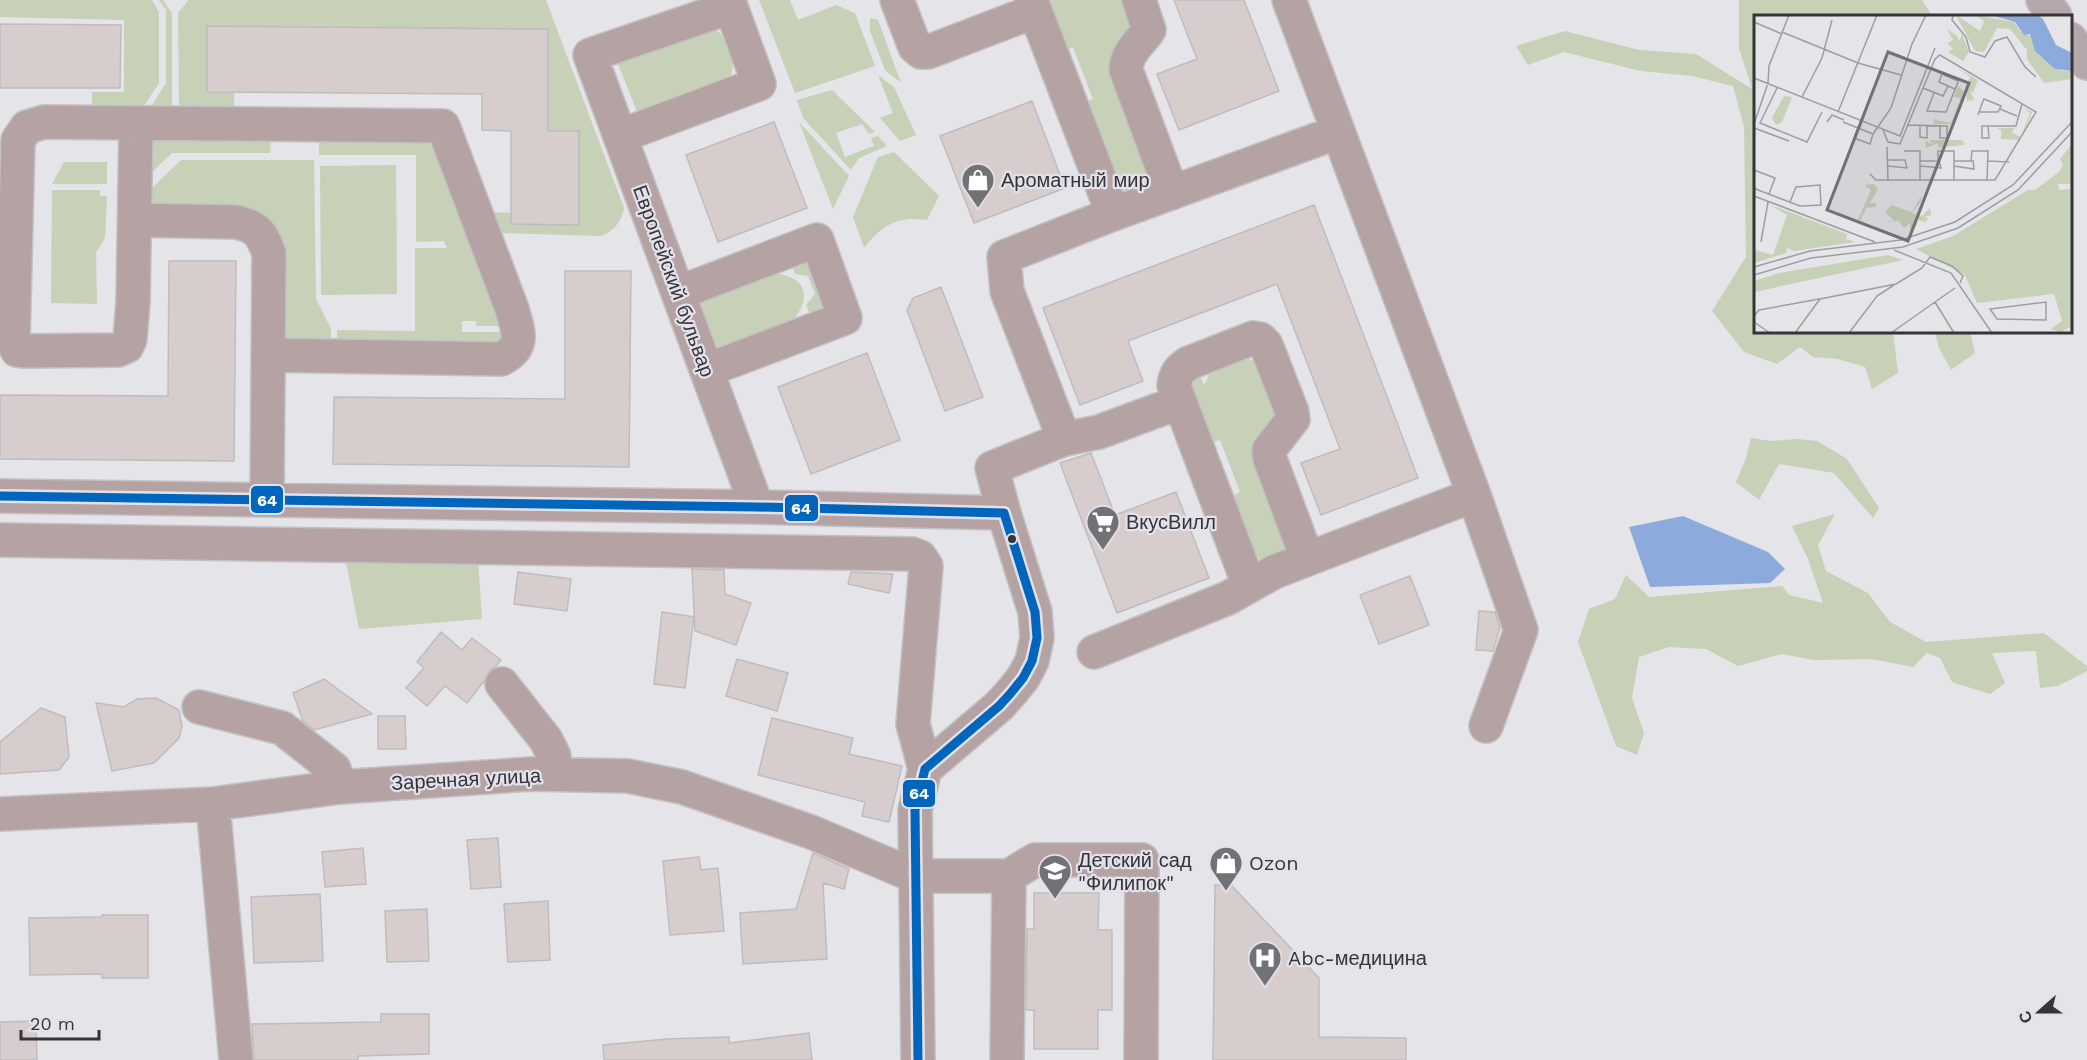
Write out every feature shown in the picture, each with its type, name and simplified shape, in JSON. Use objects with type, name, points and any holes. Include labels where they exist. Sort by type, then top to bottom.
[{"type":"highway","points":[[2043,0],[2054,15]]},
{"type":"highway","points":[[2072,42],[2087,63]]},
{"type":"street","points":[[897,0],[915,47],[921,52],[928,52],[1033,5],[1113,214]]},
{"type":"street","points":[[1139,0],[1149,30],[1131,52],[1126,61],[1126,70],[1172,193]]},
{"type":"street","points":[[1289,0],[1474,495],[1521,630],[1486,726]]},
{"type":"street","name":"Европейский бульвар","points":[[620,135],[759,84],[731,7],[590,56],[758,507]]},
{"type":"street","points":[[136,124],[133,302],[130,339],[127,346],[118,350],[17,350],[13,341],[8,237],[18,140],[27,127],[44,122],[443,126],[512,309],[518,329],[518,345],[513,354],[501,359],[268,355]]},
{"type":"street","points":[[1064,440],[1007,291],[1004,257],[1113,214],[1338,132]]},
{"type":"street","points":[[135,220],[236,222],[251,226],[262,237],[269,253],[267,499]]},
{"type":"street","points":[[678,293],[817,240],[845,318],[707,370]]},
{"type":"street","points":[[1249,585],[1174,386],[1175,377],[1180,368],[1253,338],[1260,339],[1266,345],[1292,412],[1293,419],[1269,450],[1270,459],[1307,558]]},
{"type":"street","points":[[925,769],[999,706],[1023,678],[1032,661],[1037,638],[1035,612],[992,468],[1064,440],[1099,432],[1180,402]]},
{"type":"street","points":[[1094,652],[1228,598],[1249,585],[1307,558],[1474,495]]},
{"type":"street","points":[[0,496],[758,507],[1004,513]]},
{"type":"street","points":[[0,540],[912,554],[920,557],[926,566],[913,724],[925,769],[915,810],[918,1060]]},
{"type":"street","points":[[502,684],[546,740],[554,756],[555,774]]},
{"type":"street","points":[[199,707],[282,728],[334,769],[340,787]]},
{"type":"street","name":"Заречная улица","points":[[0,814],[213,804],[340,787],[555,774],[628,777],[682,787],[811,832],[915,876]]},
{"type":"street","points":[[213,804],[236,1060]]},
{"type":"street","points":[[915,876],[1010,876],[1035,860],[1142,860],[1141,1060]]},
{"type":"street","points":[[1007,1060],[1010,876]]},
{"type":"green space","points":[[0,0],[152,0],[159,12],[159,83],[144,106],[92,107],[92,92],[124,92],[124,20],[0,17]]},
{"type":"green space","points":[[159,0],[163,0],[172,13],[172,106],[152,105],[166,83],[166,10]]},
{"type":"green space","points":[[189,0],[546,0],[624,208],[621,218],[613,229],[600,236],[499,233],[492,212],[510,213],[511,224],[579,224],[579,132],[548,131],[548,29],[208,26],[207,92],[234,92],[234,108],[179,107],[178,13]]},
{"type":"green space","points":[[759,0],[790,0],[798,20],[836,5],[855,13],[875,66],[795,93]]},
{"type":"green space","points":[[1045,0],[1125,0],[1134,21],[1149,172],[1146,187],[1125,195],[1120,192],[1085,103],[1093,99],[1073,47],[1064,51]]},
{"type":"green space","points":[[1739,0],[1922,0],[1931,15],[1754,15],[1754,333],[1893,333],[1898,373],[1872,389],[1865,367],[1838,359],[1813,357],[1800,347],[1777,364],[1744,352],[1712,311],[1746,257],[1744,127],[1733,86],[1692,76],[1641,71],[1564,52],[1528,65],[1516,46],[1565,31],[1639,50],[1696,54],[1752,89],[1739,48]]},
{"type":"green space","points":[[870,18],[878,20],[901,83],[885,70],[870,31]]},
{"type":"green space","points":[[707,24],[722,35],[730,48],[733,64],[729,82],[639,117],[616,59]]},
{"type":"green space","points":[[878,75],[894,87],[916,135],[900,141],[880,118],[893,113]]},
{"type":"green space","points":[[832,90],[875,132],[869,134],[862,124],[836,133],[845,157],[874,146],[871,138],[878,136],[887,146],[859,158],[851,170],[803,118],[797,100]]},
{"type":"green space","points":[[799,122],[849,176],[833,209]]},
{"type":"green space","points":[[158,136],[426,140],[433,145],[504,326],[476,326],[476,321],[462,321],[462,332],[506,332],[501,342],[494,347],[337,348],[337,330],[415,331],[415,248],[447,248],[444,241],[416,242],[416,155],[319,155],[319,142],[271,141],[270,153],[172,153],[147,177],[149,145]]},
{"type":"green space","points":[[894,152],[939,196],[927,220],[907,219],[891,224],[877,233],[864,248],[853,217],[878,157]]},
{"type":"green space","points":[[181,160],[314,160],[316,299],[331,329],[331,347],[283,341],[278,248],[151,209],[147,193]]},
{"type":"green space","points":[[64,162],[107,162],[107,184],[52,184]]},
{"type":"green space","points":[[396,165],[397,294],[321,295],[320,166]]},
{"type":"green space","points":[[52,190],[100,190],[100,196],[107,196],[105,238],[96,252],[97,304],[51,303]]},
{"type":"green space","points":[[790,260],[805,263],[811,269],[824,301],[822,309],[812,319],[806,305],[815,294],[808,276],[795,274]]},
{"type":"green space","points":[[777,265],[780,274],[795,280],[803,289],[803,302],[796,316],[799,324],[722,349],[714,346],[699,307],[702,299]]},
{"type":"green space","points":[[1935,333],[1970,333],[1975,353],[1951,370],[1939,348]]},
{"type":"green space","points":[[1242,356],[1258,363],[1279,410],[1286,545],[1279,554],[1265,560],[1261,560],[1252,551],[1232,496],[1240,492],[1220,440],[1210,443],[1190,390],[1191,382],[1198,371],[1204,385],[1209,376],[1206,367]]},
{"type":"green space","points":[[1751,438],[1771,441],[1797,439],[1817,441],[1847,459],[1879,508],[1873,518],[1834,473],[1779,464],[1759,500],[1736,482]]},
{"type":"green space","points":[[1835,514],[1818,545],[1826,571],[1868,593],[1890,622],[1926,642],[2044,633],[2087,666],[2087,671],[2058,686],[2040,688],[2036,651],[1992,653],[2005,683],[1990,694],[1952,682],[1940,658],[1927,653],[1913,667],[1872,659],[1813,660],[1782,654],[1738,666],[1706,649],[1669,647],[1639,657],[1632,698],[1644,733],[1637,755],[1616,746],[1578,642],[1589,609],[1615,599],[1626,575],[1649,597],[1782,586],[1789,595],[1823,603],[1808,559],[1792,526]]},
{"type":"green space","points":[[345,557],[478,558],[482,619],[359,629]]},
{"type":"water","points":[[1683,516],[1768,552],[1785,569],[1770,583],[1650,587],[1629,527]]},
{"type":"building","points":[[1174,0],[1244,0],[1279,91],[1179,130],[1157,74],[1197,59]]},
{"type":"building","points":[[0,24],[121,25],[120,88],[0,88]]},
{"type":"building","points":[[207,26],[548,29],[548,131],[579,131],[579,225],[511,224],[511,131],[482,130],[482,94],[207,92]]},
{"type":"building","points":[[1032,101],[1065,188],[974,223],[940,136]]},
{"type":"building","points":[[774,122],[807,208],[718,242],[686,155]]},
{"type":"building","points":[[1314,205],[1418,478],[1321,515],[1301,463],[1340,449],[1277,284],[1128,341],[1143,381],[1080,405],[1043,308]]},
{"type":"building","points":[[169,261],[236,261],[234,461],[0,459],[0,395],[168,396]]},
{"type":"building","points":[[565,271],[631,271],[629,467],[333,464],[334,397],[565,399]]},
{"type":"building","points":[[941,287],[983,397],[945,411],[907,310],[913,298]]},
{"type":"building","points":[[867,353],[900,440],[811,474],[778,387]]},
{"type":"building","points":[[1091,453],[1115,515],[1176,492],[1209,578],[1117,613],[1060,463]]},
{"type":"building","points":[[692,569],[724,570],[725,594],[751,603],[736,645],[695,631]]},
{"type":"building","points":[[518,572],[571,579],[567,611],[514,604]]},
{"type":"building","points":[[851,572],[893,574],[889,593],[848,584]]},
{"type":"building","points":[[1410,576],[1429,625],[1379,644],[1360,595]]},
{"type":"building","points":[[1479,611],[1495,612],[1500,627],[1493,651],[1476,650]]},
{"type":"building","points":[[662,612],[694,617],[685,688],[654,684]]},
{"type":"building","points":[[441,632],[462,650],[472,638],[501,660],[490,670],[467,703],[445,686],[427,706],[406,688],[424,668],[417,662]]},
{"type":"building","points":[[737,659],[788,673],[777,711],[726,696]]},
{"type":"building","points":[[324,679],[372,714],[314,730],[303,721],[293,693]]},
{"type":"building","points":[[156,698],[179,710],[182,726],[179,738],[154,763],[112,771],[96,703],[124,707],[137,699]]},
{"type":"building","points":[[41,708],[65,717],[69,757],[59,770],[0,774],[0,742]]},
{"type":"building","points":[[378,716],[405,716],[406,749],[378,749]]},
{"type":"building","points":[[772,718],[853,738],[849,754],[902,766],[889,822],[862,816],[865,802],[758,775]]},
{"type":"building","points":[[498,838],[501,887],[471,889],[467,840]]},
{"type":"building","points":[[363,848],[366,884],[325,887],[322,852]]},
{"type":"building","points":[[813,853],[849,869],[844,889],[823,883],[827,959],[743,964],[740,913],[796,909]]},
{"type":"building","points":[[699,857],[701,870],[718,868],[724,931],[670,935],[663,861]]},
{"type":"building","points":[[1215,885],[1231,885],[1319,978],[1319,1037],[1406,1038],[1406,1060],[1213,1060]]},
{"type":"building","points":[[1034,893],[1099,893],[1098,930],[1112,930],[1112,1010],[1098,1010],[1098,1049],[1034,1049],[1034,1010],[1026,1010],[1027,929],[1034,929]]},
{"type":"building","points":[[320,894],[323,961],[254,963],[251,897]]},
{"type":"building","points":[[548,901],[550,960],[508,962],[504,904]]},
{"type":"building","points":[[427,909],[429,961],[387,962],[385,911]]},
{"type":"building","points":[[102,915],[148,915],[148,978],[102,978],[102,974],[30,975],[29,918],[102,917]]},
{"type":"building","points":[[381,1014],[429,1014],[429,1054],[358,1056],[358,1060],[254,1060],[252,1024],[381,1022]]},
{"type":"building","points":[[36,1021],[37,1060],[0,1060],[0,1022]]},
{"type":"building","points":[[809,1033],[812,1060],[604,1060],[603,1045],[667,1039],[729,1037],[729,1043]]},
{"type":"transit line","name":"64","points":[[0,496],[757,507],[1004,513],[1035,612],[1037,638],[1032,661],[1023,678],[1010,694],[925,769],[915,810],[918,1060]]},
{"type":"place","name":"Ароматный мир","points":[[978,209]]},
{"type":"place","name":"ВкусВилл","points":[[1103,551]]},
{"type":"place","name":"Ozon","points":[[1226,892]]},
{"type":"place","name":"Детский сад \"Филипок\"","points":[[1055,900]]},
{"type":"place","name":"Abc-медицина","points":[[1265,987]]}]
